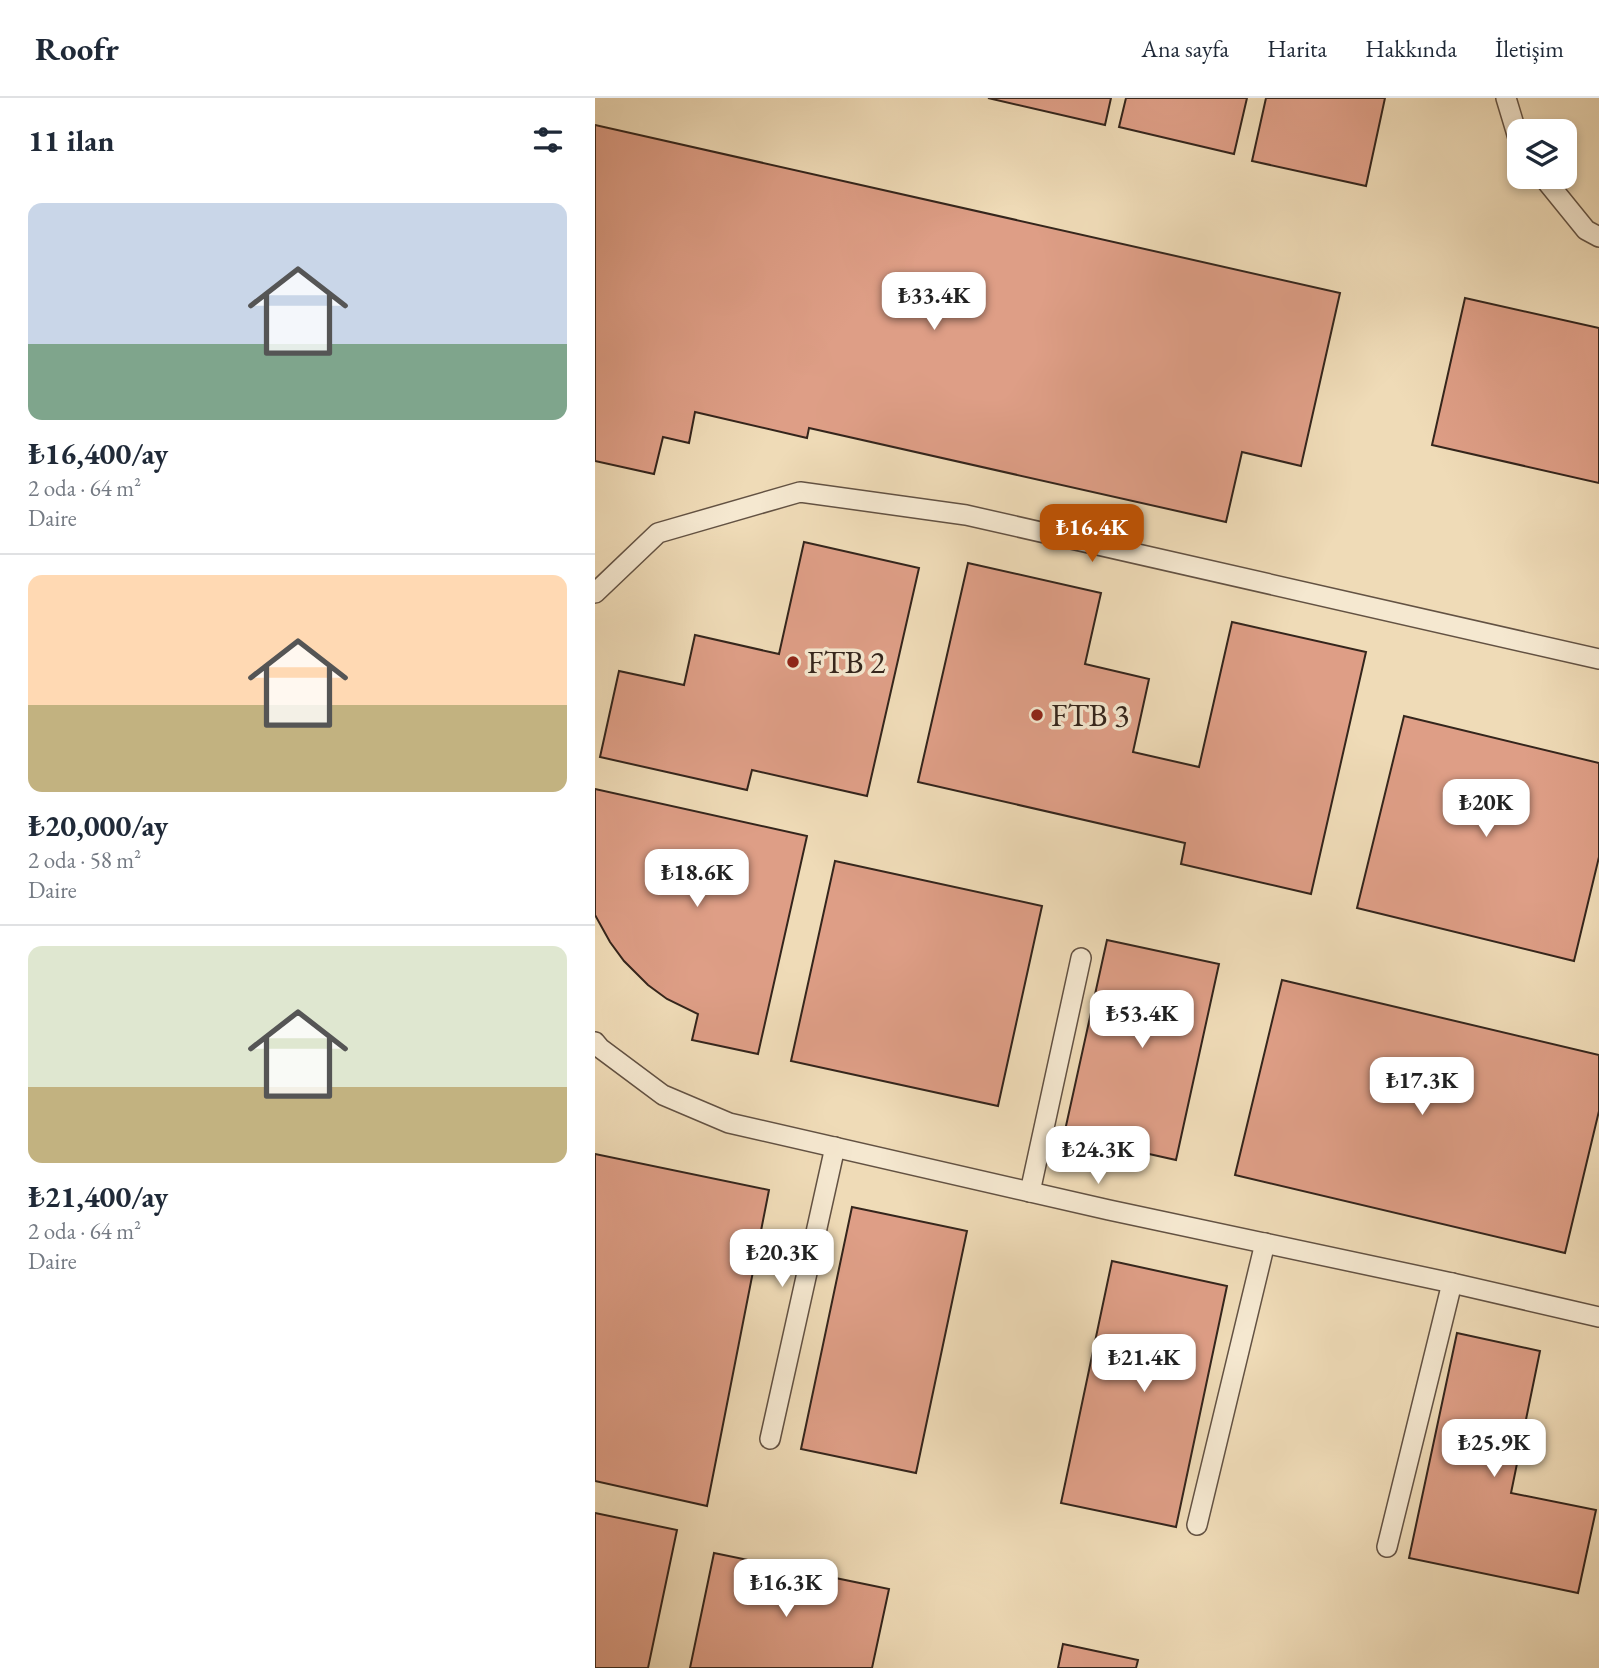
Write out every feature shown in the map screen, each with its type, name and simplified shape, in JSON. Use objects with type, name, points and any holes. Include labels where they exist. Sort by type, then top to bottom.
[{"type":"street","points":[[1506,98],[1512,119]]},
{"type":"street","points":[[1553,189],[1586,230],[1599,237]]},
{"type":"street","points":[[595,593],[658,533],[800,492],[966,515],[1599,659]]},
{"type":"street","points":[[1030,1192],[1081,958]]},
{"type":"street","points":[[595,1042],[663,1095],[729,1122],[1030,1192],[1599,1317]]},
{"type":"street","points":[[770,1439],[835,1147]]},
{"type":"street","points":[[1197,1525],[1265,1243]]},
{"type":"street","points":[[1387,1547],[1452,1283]]},
{"type":"building","points":[[988,98],[1111,98],[1105,125]]},
{"type":"building","points":[[1126,98],[1247,98],[1234,154],[1119,127]]},
{"type":"building","points":[[1266,98],[1385,98],[1366,186],[1252,161]]},
{"type":"building","points":[[595,125],[1340,293],[1301,466],[1242,452],[1226,522],[809,428],[807,438],[695,412],[689,443],[663,437],[654,474],[595,461]]},
{"type":"building","points":[[1465,298],[1599,328],[1599,483],[1432,445]]},
{"type":"building","name":"FTB 2","points":[[804,542],[919,568],[867,796],[752,770],[747,790],[600,757],[619,671],[684,685],[695,635],[779,654]]},
{"type":"building","name":"FTB 3","points":[[968,563],[1101,593],[1085,664],[1149,679],[1133,752],[1199,767],[1232,622],[1366,652],[1311,894],[1181,864],[1185,843],[918,782]]},
{"type":"building","points":[[1404,716],[1599,763],[1599,857],[1574,961],[1357,908]]},
{"type":"building","points":[[595,789],[807,836],[758,1054],[692,1040],[698,1014],[667,999],[648,985],[610,942],[595,915]]},
{"type":"building","points":[[835,861],[1042,906],[998,1106],[791,1061]]},
{"type":"building","points":[[1107,940],[1219,964],[1176,1160],[1064,1135]]},
{"type":"building","points":[[1282,980],[1599,1055],[1599,1111],[1565,1253],[1235,1175]]},
{"type":"building","points":[[595,1154],[769,1190],[707,1506],[595,1481]]},
{"type":"building","points":[[852,1207],[967,1231],[916,1473],[801,1449]]},
{"type":"building","points":[[1112,1261],[1227,1286],[1176,1527],[1061,1503]]},
{"type":"building","points":[[1457,1333],[1540,1351],[1511,1493],[1596,1510],[1578,1593],[1409,1558]]},
{"type":"building","points":[[595,1513],[677,1530],[648,1668],[595,1668]]},
{"type":"building","points":[[714,1553],[889,1589],[872,1668],[690,1668]]},
{"type":"building","points":[[1063,1644],[1138,1660],[1136,1668],[1058,1668]]},
{"type":"place","name":"FTB 2","points":[[793,662]]},
{"type":"place","name":"FTB 3","points":[[1037,715]]}]
